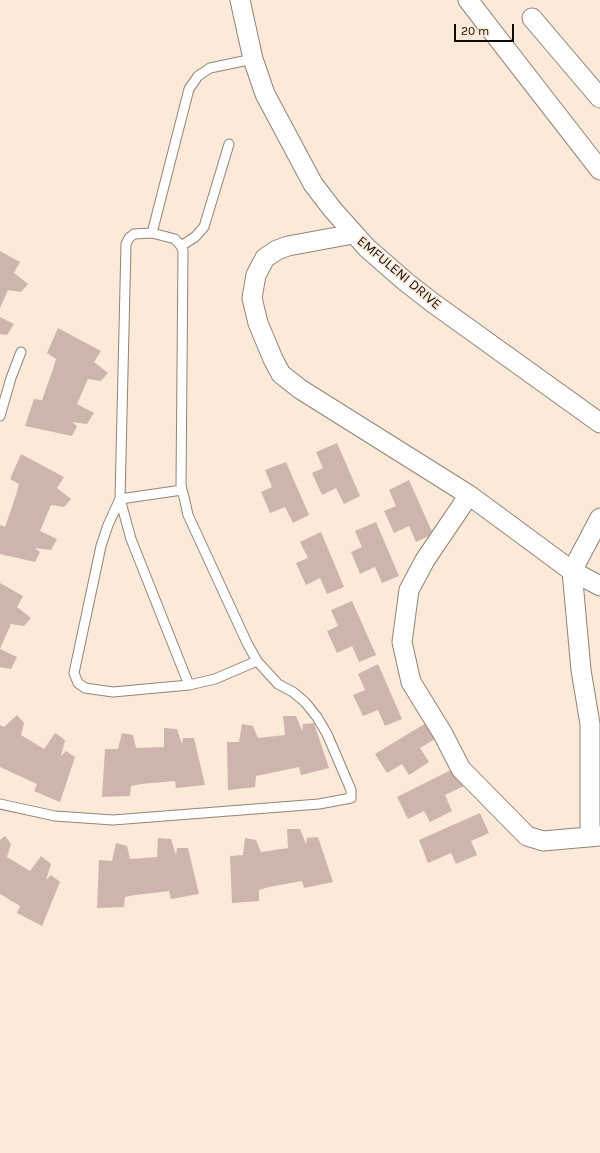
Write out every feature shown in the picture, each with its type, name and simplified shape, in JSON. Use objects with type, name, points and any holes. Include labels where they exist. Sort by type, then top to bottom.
[{"type":"street","name":"EMFULENI DRIVE","points":[[240,0],[253,59],[265,94],[293,150],[313,184],[353,234],[384,264],[433,303],[600,423]]},
{"type":"street","points":[[468,0],[600,170]]},
{"type":"street","points":[[532,18],[600,98]]},
{"type":"street","points":[[353,234],[288,246],[277,250],[265,258],[256,275],[252,298],[258,324],[273,359],[282,374],[300,389],[469,495],[572,571],[600,586]]},
{"type":"street","points":[[469,495],[425,560],[409,590],[402,642],[411,682],[443,734],[461,769],[527,836],[543,841],[595,837],[590,724],[581,670],[572,571],[600,518]]},
{"type":"lane","points":[[152,233],[189,89],[198,76],[210,68],[253,59]]},
{"type":"lane","points":[[181,246],[195,237],[204,227],[229,144]]},
{"type":"lane","points":[[0,804],[55,816],[114,820],[319,804],[351,798],[351,790],[327,734],[317,717],[305,702],[293,692],[278,684],[257,661],[247,643],[188,515],[182,490],[180,473],[183,251],[175,239],[152,233],[134,234],[129,238],[126,244],[120,499],[131,539],[189,685]]},
{"type":"lane","points":[[0,416],[11,378],[21,352]]},
{"type":"lane","points":[[120,499],[182,490]]},
{"type":"lane","points":[[120,499],[108,525],[102,546],[75,678],[78,683],[85,688],[113,692],[189,685],[215,679],[257,661]]},
{"type":"building","points":[[0,251],[20,262],[14,273],[28,284],[21,292],[8,290],[0,308]]},
{"type":"building","points":[[0,317],[14,324],[7,335],[0,334]]},
{"type":"building","points":[[58,328],[101,351],[94,362],[108,373],[101,381],[88,379],[77,404],[94,413],[87,424],[72,422],[77,426],[72,436],[25,426],[34,399],[42,400],[53,369],[56,359],[47,353]]},
{"type":"building","points":[[337,443],[360,496],[344,504],[336,488],[322,495],[312,473],[323,468],[316,452]]},
{"type":"building","points":[[21,454],[64,477],[57,488],[71,499],[64,507],[51,505],[40,531],[57,539],[51,550],[35,548],[40,552],[35,562],[0,554],[0,525],[5,527],[16,495],[19,484],[10,479]]},
{"type":"building","points":[[286,462],[309,515],[293,523],[285,507],[270,513],[261,492],[272,487],[265,470]]},
{"type":"building","points":[[409,480],[433,534],[416,542],[409,526],[394,533],[384,511],[396,506],[389,490]]},
{"type":"building","points":[[376,522],[399,576],[382,583],[375,567],[360,574],[351,552],[362,547],[355,531]]},
{"type":"building","points":[[321,532],[344,587],[327,594],[320,578],[306,585],[296,563],[308,558],[300,542]]},
{"type":"building","points":[[0,583],[23,596],[17,607],[31,618],[24,626],[11,624],[0,649]]},
{"type":"building","points":[[352,601],[376,655],[359,662],[352,646],[337,653],[327,631],[338,626],[331,610]]},
{"type":"building","points":[[0,649],[17,657],[11,669],[0,667]]},
{"type":"building","points":[[378,664],[402,719],[385,726],[378,710],[363,716],[353,695],[365,690],[358,674]]},
{"type":"building","points":[[17,715],[24,723],[21,735],[44,749],[55,733],[65,740],[61,756],[66,751],[75,757],[60,802],[34,791],[37,784],[0,767],[0,725],[4,727]]},
{"type":"building","points":[[283,716],[296,716],[302,731],[303,724],[314,723],[329,768],[301,775],[299,767],[256,776],[255,787],[228,790],[227,742],[239,742],[242,724],[253,726],[258,738],[285,735]]},
{"type":"building","points":[[426,723],[435,739],[420,748],[429,762],[409,775],[402,764],[387,773],[375,754]]},
{"type":"building","points":[[164,728],[177,729],[182,744],[183,738],[194,738],[205,785],[176,788],[175,781],[141,784],[131,786],[130,796],[102,797],[105,749],[118,749],[122,733],[133,735],[136,748],[164,747]]},
{"type":"building","points":[[455,768],[464,786],[445,795],[452,811],[430,822],[424,811],[408,819],[397,797]]},
{"type":"building","points":[[480,813],[489,833],[471,841],[477,855],[456,864],[451,853],[428,863],[419,840]]},
{"type":"building","points":[[287,829],[300,829],[306,844],[307,838],[318,837],[333,882],[304,888],[302,881],[269,887],[259,890],[259,901],[232,903],[230,856],[243,855],[245,838],[256,840],[261,852],[288,848]]},
{"type":"building","points":[[5,836],[11,844],[7,857],[30,871],[41,856],[51,864],[46,880],[51,875],[60,882],[42,926],[17,913],[20,906],[0,894],[0,840]]},
{"type":"building","points":[[158,838],[171,839],[176,855],[177,848],[188,848],[199,894],[171,899],[169,891],[135,895],[125,897],[124,907],[97,908],[99,860],[112,861],[116,843],[127,846],[130,859],[157,857]]}]
